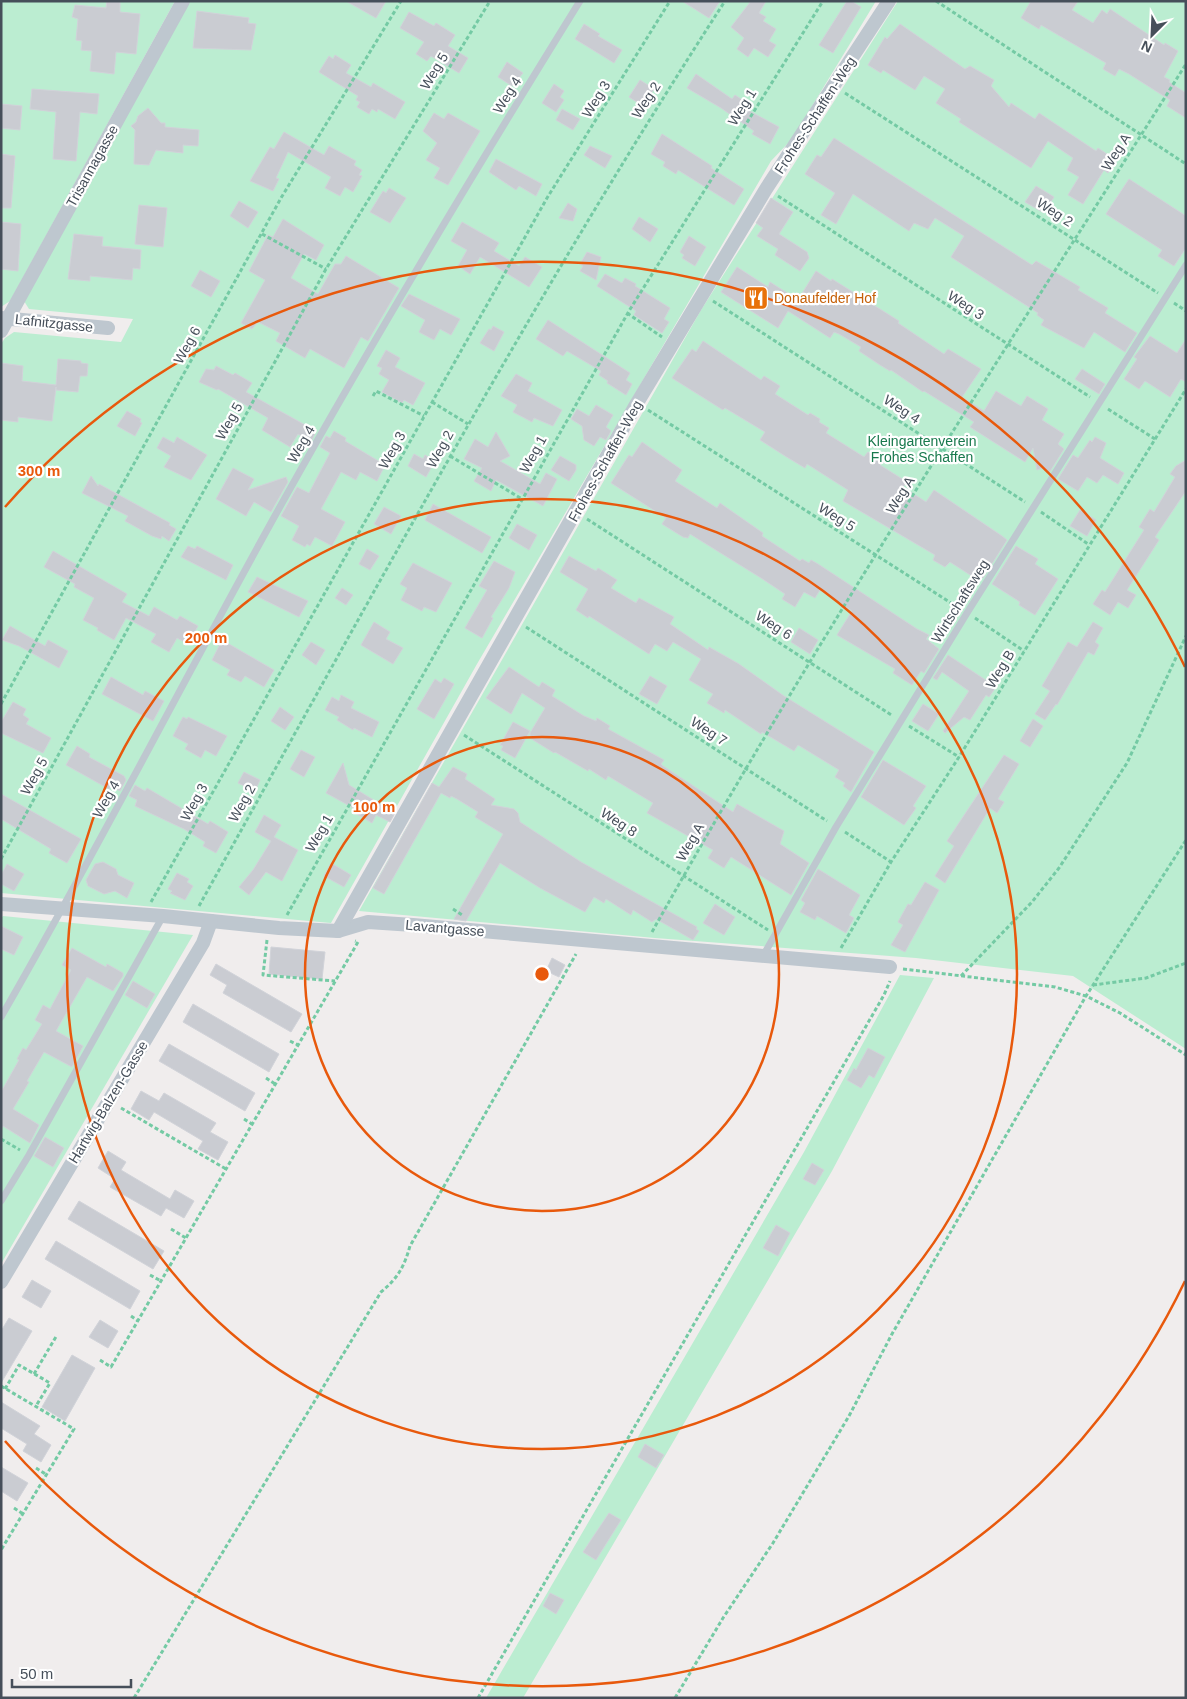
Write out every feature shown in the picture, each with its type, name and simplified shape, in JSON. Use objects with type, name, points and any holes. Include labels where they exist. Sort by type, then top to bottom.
[{"type":"street","name":"Trisannagasse","points":[[1,331],[5,318],[183,1]]},
{"type":"street","name":"Frohes-Schaffen-Weg","points":[[340,931],[453,727],[637,403],[766,189],[889,1]]},
{"type":"street","name":"Lafnitzgasse","points":[[5,318],[108,328]]},
{"type":"street","name":"Lavantgasse","points":[[1,904],[144,914],[274,928],[340,931],[368,922],[890,967]]},
{"type":"street","name":"Hartwig-Balzen-Gasse","points":[[1,1282],[203,943],[211,921]]},
{"type":"lane","name":"Weg 4","points":[[61,909],[286,496],[443,222],[580,1]]},
{"type":"lane","name":"Wirtschaftsweg","points":[[763,956],[836,827],[967,613],[1186,265]]},
{"type":"lane","points":[[1,1017],[56,922],[61,909]]},
{"type":"lane","points":[[1,1201],[29,1155],[162,916]]},
{"type":"path","name":"Weg 6","points":[[1,704],[262,234],[401,1]]},
{"type":"path","name":"Weg 5","points":[[1,859],[326,269],[490,1]]},
{"type":"path","name":"Weg 3","points":[[144,914],[547,198],[670,1]]},
{"type":"path","name":"Weg 2","points":[[191,919],[468,424],[644,126],[725,1]]},
{"type":"path","name":"Weg 1","points":[[274,928],[522,499],[627,313],[824,1]]},
{"type":"path","points":[[936,1],[1186,164]]},
{"type":"path","name":"Weg A","points":[[644,945],[682,877],[810,662],[1073,239],[1185,66]]},
{"type":"path","name":"Weg 2","points":[[834,86],[1186,311]]},
{"type":"path","name":"Weg 3","points":[[766,189],[1155,439]]},
{"type":"path","points":[[262,234],[326,269]]},
{"type":"path","name":"Weg 4","points":[[702,294],[1088,544]]},
{"type":"path","points":[[627,313],[673,343]]},
{"type":"path","name":"Weg B","points":[[834,961],[891,862],[959,757],[1088,544],[1186,389]]},
{"type":"path","points":[[373,396],[376,391],[424,416]]},
{"type":"path","points":[[432,402],[468,424]]},
{"type":"path","name":"Weg 5","points":[[637,403],[1024,651]]},
{"type":"path","points":[[450,456],[522,499]]},
{"type":"path","name":"Weg 6","points":[[576,512],[959,757]]},
{"type":"path","name":"Weg 7","points":[[515,620],[891,862]]},
{"type":"path","points":[[961,976],[1032,902],[1060,868],[1127,763],[1186,636]]},
{"type":"path","name":"Weg 8","points":[[453,727],[682,877],[775,934]]},
{"type":"path","points":[[675,1698],[723,1618],[773,1543],[849,1416],[892,1334],[1086,996],[1186,840]]},
{"type":"path","points":[[274,928],[263,975],[335,981]]},
{"type":"path","points":[[100,1360],[111,1367],[358,942],[342,940],[340,931]]},
{"type":"path","points":[[134,1698],[381,1292],[395,1280],[404,1267],[410,1246],[584,940]]},
{"type":"path","points":[[1093,985],[1146,978],[1186,963]]},
{"type":"path","points":[[478,1698],[884,995],[889,983],[890,967],[1055,987],[1086,996],[1120,1013],[1186,1055]]},
{"type":"path","points":[[290,1041],[298,1045]]},
{"type":"path","points":[[266,1078],[275,1084]]},
{"type":"path","points":[[109,1101],[226,1168]]},
{"type":"path","points":[[244,1119],[252,1124]]},
{"type":"path","points":[[1,1139],[29,1155]]},
{"type":"path","points":[[171,1229],[186,1238]]},
{"type":"path","points":[[150,1275],[161,1281]]},
{"type":"path","points":[[131,1316],[138,1321]]},
{"type":"path","points":[[34,1374],[57,1335]]},
{"type":"path","points":[[1,1550],[74,1429],[3,1387],[19,1365],[50,1382],[36,1406]]},
{"type":"path","points":[[36,1468],[47,1475]]},
{"type":"path","points":[[14,1508],[24,1514]]},
{"type":"green space","points":[[1,1],[175,1],[10,301],[1,307]]},
{"type":"green space","points":[[189,1],[876,1],[792,139],[771,161],[477,664],[331,923],[1,893],[1,344],[5,338],[14,332],[121,342],[133,319],[29,309],[24,301]]},
{"type":"green space","name":"Kleingartenverein Frohes Schaffen","points":[[898,1],[1186,1],[1186,1049],[1073,976],[916,958],[655,938],[359,911],[701,310]]},
{"type":"green space","points":[[3,916],[193,935],[1,1264],[1,918]]},
{"type":"green space","points":[[900,975],[934,978],[832,1171],[523,1698],[486,1698],[804,1152]]},
{"type":"building","points":[[107,1],[120,1],[120,12],[140,14],[136,54],[116,52],[114,74],[90,71],[92,51],[81,50],[82,41],[76,40],[78,19],[72,17],[75,5],[106,8]]},
{"type":"building","points":[[346,1],[386,1],[376,18]]},
{"type":"building","points":[[682,1],[720,1],[709,18]]},
{"type":"building","points":[[751,1],[766,1],[759,13],[766,17],[763,21],[776,29],[769,41],[776,45],[768,57],[754,48],[748,57],[737,49],[744,38],[731,27]]},
{"type":"building","points":[[847,1],[851,1],[861,7],[833,53],[819,45]]},
{"type":"building","points":[[1031,1],[1078,1],[1072,10],[1093,23],[1102,10],[1107,14],[1110,9],[1164,45],[1165,43],[1178,51],[1164,77],[1186,93],[1186,118],[1167,106],[1170,100],[1129,74],[1119,69],[1115,76],[1103,69],[1106,63],[1041,25],[1039,29],[1021,18]]},
{"type":"building","points":[[197,11],[249,18],[248,23],[256,24],[251,50],[193,48]]},
{"type":"building","points":[[409,12],[434,26],[436,23],[455,35],[448,46],[468,58],[459,73],[431,56],[427,61],[416,54],[424,42],[400,28]]},
{"type":"building","points":[[584,24],[600,34],[598,36],[622,50],[614,63],[575,39]]},
{"type":"building","points":[[900,24],[965,69],[970,66],[994,80],[991,86],[1009,107],[1011,103],[1035,119],[1039,113],[1096,151],[1098,148],[1117,161],[1108,173],[1104,170],[1083,204],[1068,195],[1079,177],[1067,170],[1073,158],[1048,141],[1031,168],[959,122],[961,119],[936,103],[945,89],[924,76],[915,90],[883,70],[881,73],[868,65],[885,37],[887,39]]},
{"type":"building","points":[[335,55],[351,65],[346,73],[371,87],[373,83],[405,102],[395,119],[378,109],[377,112],[372,109],[369,114],[357,107],[360,102],[356,100],[358,96],[319,72],[329,56],[333,59]]},
{"type":"building","points":[[507,62],[523,73],[512,86],[498,77]]},
{"type":"building","points":[[696,74],[732,99],[735,95],[747,103],[744,108],[779,127],[770,144],[752,134],[754,131],[721,108],[687,88]]},
{"type":"building","points":[[640,80],[654,89],[643,106],[629,97]]},
{"type":"building","points":[[554,84],[564,91],[560,97],[564,100],[556,112],[542,103]]},
{"type":"building","points":[[32,89],[99,94],[97,114],[80,112],[76,161],[53,159],[56,112],[30,109]]},
{"type":"building","points":[[1,104],[22,106],[20,130],[1,128]]},
{"type":"building","points":[[148,108],[161,123],[165,123],[165,127],[199,130],[198,146],[183,145],[183,153],[156,150],[149,165],[134,164],[135,130],[131,126],[136,122],[138,116]]},
{"type":"building","points":[[562,109],[580,119],[573,130],[556,120]]},
{"type":"building","points":[[434,113],[444,119],[448,113],[480,131],[448,185],[434,178],[440,168],[426,160],[437,143],[423,131]]},
{"type":"building","points":[[284,132],[324,155],[329,146],[356,161],[354,165],[362,170],[359,175],[362,176],[353,192],[345,187],[340,196],[325,188],[331,177],[288,152],[276,178],[279,179],[273,191],[250,181],[270,147],[274,149]]},
{"type":"building","points":[[662,134],[744,189],[734,205],[678,170],[676,174],[663,166],[665,162],[651,154]]},
{"type":"building","points":[[834,138],[1032,265],[1036,261],[1080,287],[1078,290],[1108,308],[1105,313],[1137,333],[1125,352],[1094,332],[1084,348],[1041,325],[1044,320],[1037,315],[1038,313],[951,257],[964,236],[935,218],[928,229],[914,223],[909,231],[853,194],[836,224],[821,215],[835,193],[805,174],[817,155],[821,157]]},
{"type":"building","points":[[590,146],[612,156],[605,168],[584,155]]},
{"type":"building","points":[[1,154],[15,156],[11,208],[1,208]]},
{"type":"building","points":[[496,159],[542,184],[536,196],[519,186],[516,190],[489,172]]},
{"type":"building","points":[[1129,179],[1186,216],[1186,248],[1174,266],[1158,256],[1162,250],[1106,214]]},
{"type":"building","points":[[1036,186],[1054,197],[1044,213],[1025,202]]},
{"type":"building","points":[[389,188],[406,198],[390,223],[370,212],[383,191],[386,193]]},
{"type":"building","points":[[771,198],[793,212],[779,234],[807,252],[809,258],[800,271],[775,255],[778,249],[757,236],[763,228],[756,223]]},
{"type":"building","points":[[239,201],[258,212],[248,228],[230,216]]},
{"type":"building","points":[[568,203],[577,209],[573,221],[559,218]]},
{"type":"building","points":[[139,205],[167,208],[163,247],[135,244]]},
{"type":"building","points":[[639,217],[658,229],[650,242],[632,229]]},
{"type":"building","points":[[283,219],[324,245],[316,260],[304,254],[291,278],[318,294],[335,264],[341,264],[346,256],[399,288],[368,341],[361,337],[344,368],[310,349],[305,358],[276,341],[280,333],[258,322],[252,329],[241,323],[265,280],[249,271],[268,235],[273,237]]},
{"type":"building","points":[[1,222],[21,224],[18,271],[1,269]]},
{"type":"building","points":[[462,222],[499,243],[494,251],[519,266],[525,257],[542,267],[529,287],[480,257],[470,274],[458,266],[467,250],[451,241]]},
{"type":"building","points":[[74,234],[103,237],[102,246],[141,250],[140,269],[133,268],[132,280],[90,276],[90,281],[68,279]]},
{"type":"building","points":[[689,236],[706,247],[695,266],[682,258],[684,255],[680,252]]},
{"type":"building","points":[[587,252],[601,257],[596,280],[580,271],[583,266],[580,264]]},
{"type":"building","points":[[737,267],[768,287],[770,282],[798,300],[816,271],[831,281],[832,279],[899,321],[898,323],[944,354],[948,349],[981,369],[962,397],[984,411],[996,391],[1021,406],[1027,396],[1048,409],[1042,420],[1064,434],[1058,444],[1064,449],[1049,473],[1042,468],[1037,470],[1033,448],[1025,462],[970,427],[974,422],[880,365],[859,351],[861,347],[839,334],[834,332],[830,338],[788,311],[778,328],[721,292]]},
{"type":"building","points":[[200,270],[220,281],[211,297],[191,286]]},
{"type":"building","points":[[605,274],[622,283],[625,278],[670,308],[664,319],[669,322],[662,333],[634,315],[636,311],[597,286]]},
{"type":"building","points":[[409,294],[460,319],[451,335],[440,329],[434,340],[419,332],[425,320],[401,306]]},
{"type":"building","points":[[548,320],[630,373],[626,380],[632,384],[626,395],[607,383],[608,381],[599,375],[601,371],[567,351],[563,356],[536,339]]},
{"type":"building","points":[[493,326],[504,332],[494,351],[480,343]]},
{"type":"building","points":[[1150,336],[1177,353],[1186,339],[1186,382],[1181,379],[1170,397],[1145,381],[1139,389],[1124,379],[1137,359],[1134,357]]},
{"type":"building","points":[[703,341],[761,380],[764,376],[780,386],[775,394],[808,415],[810,413],[820,419],[819,422],[829,428],[826,433],[864,457],[868,452],[883,462],[880,465],[907,482],[903,487],[926,502],[934,490],[1007,540],[983,578],[980,577],[978,580],[950,562],[945,567],[933,560],[935,555],[843,501],[848,490],[807,464],[805,468],[760,440],[765,432],[725,408],[723,410],[672,378],[692,349],[696,352]]},
{"type":"building","points":[[386,350],[400,358],[395,367],[425,383],[413,405],[404,400],[402,403],[382,392],[389,380],[379,374],[382,368],[377,366]]},
{"type":"building","points":[[58,359],[81,361],[81,363],[88,364],[87,376],[80,376],[78,392],[56,390],[56,387],[52,421],[18,417],[18,422],[1,420],[1,363],[23,366],[22,381],[56,385]]},
{"type":"building","points":[[216,366],[233,375],[235,373],[252,383],[246,392],[316,431],[311,442],[298,434],[290,447],[262,430],[268,418],[218,389],[199,382],[206,369],[214,370]]},
{"type":"building","points":[[1082,369],[1105,384],[1099,394],[1075,379]]},
{"type":"building","points":[[516,374],[532,383],[528,391],[562,410],[553,426],[534,418],[532,422],[513,412],[517,405],[501,396]]},
{"type":"building","points":[[596,405],[613,415],[606,427],[611,431],[606,440],[600,437],[594,446],[584,440],[582,426],[571,419],[577,409],[589,416]]},
{"type":"building","points":[[127,411],[141,419],[140,422],[142,423],[135,436],[117,426]]},
{"type":"building","points":[[334,431],[346,438],[345,441],[385,465],[377,481],[360,472],[356,480],[341,472],[321,509],[345,522],[332,546],[315,537],[310,546],[307,544],[305,547],[292,540],[299,526],[281,516],[297,487],[309,493],[330,453],[320,447],[326,436],[330,438]]},
{"type":"building","points":[[496,432],[510,456],[500,461],[540,484],[546,473],[557,479],[543,506],[496,480],[491,491],[474,481],[482,468],[464,459],[475,439],[488,447]]},
{"type":"building","points":[[163,437],[174,443],[177,437],[207,455],[191,480],[164,467],[171,456],[157,448]]},
{"type":"building","points":[[1095,437],[1106,443],[1100,458],[1124,473],[1118,484],[1103,475],[1097,483],[1087,477],[1078,491],[1058,479],[1073,455],[1078,458],[1090,440],[1092,442]]},
{"type":"building","points":[[642,442],[682,470],[675,481],[717,508],[720,503],[763,533],[762,536],[800,561],[802,559],[809,563],[811,560],[818,564],[929,635],[926,639],[939,649],[924,673],[921,671],[912,685],[893,673],[895,669],[837,635],[852,611],[820,590],[815,598],[804,592],[795,607],[782,599],[785,594],[761,578],[690,534],[688,538],[683,537],[662,524],[666,518],[611,483],[629,455],[632,457]]},
{"type":"building","points":[[414,454],[423,459],[425,455],[435,461],[426,477],[408,466]]},
{"type":"building","points":[[560,456],[576,465],[576,470],[569,481],[551,470]]},
{"type":"building","points":[[1186,460],[1186,491],[1155,537],[1159,540],[1127,590],[1136,595],[1128,608],[1118,602],[1110,615],[1093,604],[1102,590],[1105,592],[1144,530],[1139,527],[1150,509],[1154,512],[1175,477],[1170,474],[1176,466]]},
{"type":"building","points":[[233,468],[254,479],[248,490],[286,477],[288,482],[271,512],[254,502],[246,516],[216,499]]},
{"type":"building","points":[[91,476],[98,486],[99,484],[170,523],[169,525],[176,529],[169,541],[162,536],[161,539],[152,536],[125,521],[128,516],[82,493]]},
{"type":"building","points":[[433,504],[491,537],[482,553],[425,520]]},
{"type":"building","points":[[384,507],[401,516],[391,534],[374,524]]},
{"type":"building","points":[[1080,510],[1096,520],[1087,536],[1070,526]]},
{"type":"building","points":[[517,524],[537,535],[529,550],[509,538]]},
{"type":"building","points":[[188,546],[195,549],[197,546],[233,565],[226,580],[181,557]]},
{"type":"building","points":[[1016,546],[1038,559],[1035,564],[1058,579],[1035,615],[1019,605],[1020,602],[992,584]]},
{"type":"building","points":[[367,549],[379,556],[370,570],[359,564]]},
{"type":"building","points":[[53,551],[127,594],[122,602],[149,616],[154,607],[177,620],[180,616],[198,626],[188,644],[177,638],[169,652],[151,642],[156,634],[126,618],[114,640],[97,630],[98,628],[83,620],[94,598],[74,587],[75,584],[44,567]]},
{"type":"building","points":[[569,556],[596,571],[598,568],[617,580],[611,588],[636,603],[639,598],[674,617],[670,624],[708,650],[709,647],[739,664],[784,696],[874,752],[851,792],[843,786],[845,783],[835,777],[839,770],[798,745],[794,751],[762,732],[761,734],[725,710],[724,713],[707,703],[713,694],[689,680],[701,659],[673,642],[667,651],[655,644],[649,654],[589,616],[588,618],[576,610],[588,589],[560,572]]},
{"type":"building","points":[[494,561],[515,572],[509,588],[491,617],[493,618],[482,638],[465,628],[487,590],[479,586]]},
{"type":"building","points":[[413,563],[452,583],[436,612],[424,607],[422,611],[401,600],[407,588],[400,584]]},
{"type":"building","points":[[257,577],[308,601],[299,617],[248,592]]},
{"type":"building","points":[[342,588],[353,595],[346,605],[335,598]]},
{"type":"building","points":[[374,622],[390,632],[386,639],[403,648],[393,664],[361,645]]},
{"type":"building","points":[[1093,622],[1103,628],[1095,642],[1099,645],[1094,655],[1088,652],[1057,705],[1045,720],[1035,714],[1050,691],[1042,686],[1068,642],[1077,647]]},
{"type":"building","points":[[10,626],[45,646],[48,640],[68,651],[59,668],[19,646],[2,640]]},
{"type":"building","points":[[799,628],[818,640],[810,654],[791,642]]},
{"type":"building","points":[[222,640],[274,670],[264,687],[245,676],[241,682],[227,675],[230,670],[212,660]]},
{"type":"building","points":[[311,642],[325,650],[316,665],[302,655]]},
{"type":"building","points":[[948,655],[996,687],[989,697],[986,695],[970,720],[964,717],[945,733],[943,731],[969,691],[942,672],[937,680],[933,678]]},
{"type":"building","points":[[509,667],[539,687],[542,682],[555,690],[552,696],[584,716],[596,721],[597,718],[610,726],[608,729],[664,760],[661,764],[663,766],[733,812],[737,804],[784,831],[780,844],[809,863],[791,895],[731,857],[724,868],[708,858],[713,850],[647,813],[653,803],[608,776],[606,780],[589,769],[588,771],[554,753],[530,738],[530,733],[545,708],[522,693],[511,714],[486,698]]},
{"type":"building","points":[[650,676],[667,686],[657,704],[639,694]]},
{"type":"building","points":[[111,677],[143,695],[145,691],[164,701],[153,721],[102,694]]},
{"type":"building","points":[[444,678],[454,684],[434,719],[417,709],[435,679],[441,683]]},
{"type":"building","points":[[341,695],[354,702],[351,708],[379,722],[372,737],[354,728],[353,730],[337,720],[339,717],[325,710],[332,697],[339,701]]},
{"type":"building","points":[[13,702],[26,709],[23,715],[29,719],[26,724],[51,738],[43,753],[1,733],[1,722]]},
{"type":"building","points":[[923,704],[939,714],[928,731],[912,721]]},
{"type":"building","points":[[280,707],[294,717],[285,730],[271,721]]},
{"type":"building","points":[[183,717],[187,719],[188,717],[227,736],[216,756],[205,750],[201,758],[185,749],[188,744],[173,736]]},
{"type":"building","points":[[1033,719],[1043,726],[1030,747],[1020,741]]},
{"type":"building","points":[[513,722],[530,731],[515,758],[501,750],[503,746],[500,745]]},
{"type":"building","points":[[77,746],[90,754],[89,757],[124,776],[126,780],[120,791],[111,786],[109,789],[66,765]]},
{"type":"building","points":[[301,750],[315,757],[304,777],[290,769]]},
{"type":"building","points":[[1004,755],[1019,764],[998,799],[1004,802],[997,813],[990,808],[945,883],[935,876],[954,846],[947,841]]},
{"type":"building","points":[[883,760],[926,786],[913,806],[916,808],[904,825],[861,797]]},
{"type":"building","points":[[343,763],[349,785],[395,813],[390,822],[376,815],[372,823],[355,813],[357,810],[326,793]]},
{"type":"building","points":[[453,767],[467,774],[465,779],[495,799],[491,805],[514,809],[518,813],[520,822],[581,862],[697,927],[696,929],[699,931],[693,940],[656,919],[652,922],[633,910],[631,915],[606,899],[604,903],[594,897],[585,912],[540,888],[500,863],[466,921],[454,919],[503,834],[475,817],[478,812],[457,799],[451,796],[450,798],[441,793],[384,894],[373,888],[432,783],[439,787]]},
{"type":"building","points":[[244,772],[260,780],[255,791],[238,783]]},
{"type":"building","points":[[135,785],[145,791],[147,788],[208,824],[210,821],[228,832],[216,853],[203,846],[205,842],[184,829],[135,806],[137,800],[129,796]]},
{"type":"building","points":[[1,794],[81,839],[67,863],[49,853],[51,849],[1,819]]},
{"type":"building","points":[[264,815],[281,825],[274,837],[298,850],[282,881],[266,872],[249,895],[239,887],[253,870],[271,841],[255,832]]},
{"type":"building","points":[[103,862],[116,869],[118,875],[134,883],[127,898],[115,891],[104,894],[88,886],[86,880],[95,864]]},
{"type":"building","points":[[331,863],[351,875],[344,887],[324,876]]},
{"type":"building","points":[[7,864],[24,874],[14,891],[1,884],[1,875]]},
{"type":"building","points":[[818,869],[860,895],[849,915],[854,918],[846,933],[817,916],[815,920],[800,912],[805,903],[801,900]]},
{"type":"building","points":[[177,873],[189,879],[187,882],[193,886],[185,900],[170,893],[172,891],[168,889]]},
{"type":"building","points":[[925,882],[939,890],[905,952],[891,945],[903,925],[898,922],[908,904],[911,905]]},
{"type":"building","points":[[715,904],[735,917],[724,935],[703,923]]},
{"type":"building","points":[[1,926],[23,937],[14,955],[1,949]]},
{"type":"building","points":[[271,947],[325,952],[322,979],[269,974]]},
{"type":"building","points":[[72,948],[106,967],[107,964],[123,973],[123,976],[113,991],[87,977],[56,1031],[83,1046],[72,1067],[44,1052],[27,1081],[29,1082],[13,1109],[39,1125],[30,1143],[3,1126],[1,1130],[1,1092],[19,1060],[17,1059],[23,1048],[26,1050],[42,1024],[35,1020],[43,1005],[50,1009],[71,970],[62,965]]},
{"type":"building","points":[[552,958],[565,965],[559,977],[546,971]]},
{"type":"building","points":[[216,964],[302,1014],[291,1032],[223,993],[227,985],[210,975]]},
{"type":"building","points":[[133,981],[155,994],[147,1008],[125,995]]},
{"type":"building","points":[[193,1004],[279,1054],[269,1072],[183,1022]]},
{"type":"building","points":[[169,1044],[255,1093],[245,1111],[159,1061]]},
{"type":"building","points":[[868,1048],[885,1057],[874,1078],[869,1075],[861,1088],[847,1080],[854,1068],[856,1070]]},
{"type":"building","points":[[141,1091],[159,1101],[164,1093],[216,1123],[210,1132],[228,1142],[218,1160],[198,1149],[203,1141],[154,1112],[149,1120],[131,1109]]},
{"type":"building","points":[[45,1137],[64,1148],[53,1167],[34,1156]]},
{"type":"building","points":[[108,1151],[126,1162],[121,1170],[170,1199],[175,1190],[194,1201],[184,1218],[166,1208],[161,1216],[110,1187],[115,1179],[98,1168]]},
{"type":"building","points":[[812,1163],[824,1170],[815,1185],[803,1179]]},
{"type":"building","points":[[79,1201],[164,1251],[153,1269],[68,1219]]},
{"type":"building","points":[[776,1225],[790,1233],[778,1256],[763,1248]]},
{"type":"building","points":[[56,1241],[140,1291],[130,1309],[45,1259]]},
{"type":"building","points":[[32,1280],[51,1291],[41,1308],[22,1297]]},
{"type":"building","points":[[9,1318],[32,1331],[1,1383],[1,1331]]},
{"type":"building","points":[[100,1320],[118,1331],[108,1348],[89,1337]]},
{"type":"building","points":[[72,1355],[95,1368],[65,1421],[42,1407]]},
{"type":"building","points":[[1,1402],[40,1426],[34,1434],[51,1445],[41,1462],[23,1451],[27,1444],[1,1428]]},
{"type":"building","points":[[645,1444],[664,1455],[656,1468],[638,1457]]},
{"type":"building","points":[[1,1467],[28,1483],[17,1501],[1,1491]]},
{"type":"building","points":[[609,1513],[621,1520],[596,1560],[583,1552]]},
{"type":"building","points":[[550,1593],[564,1600],[556,1614],[543,1606]]},
{"type":"place","name":"Donaufelder Hof","points":[[756,298]]}]
